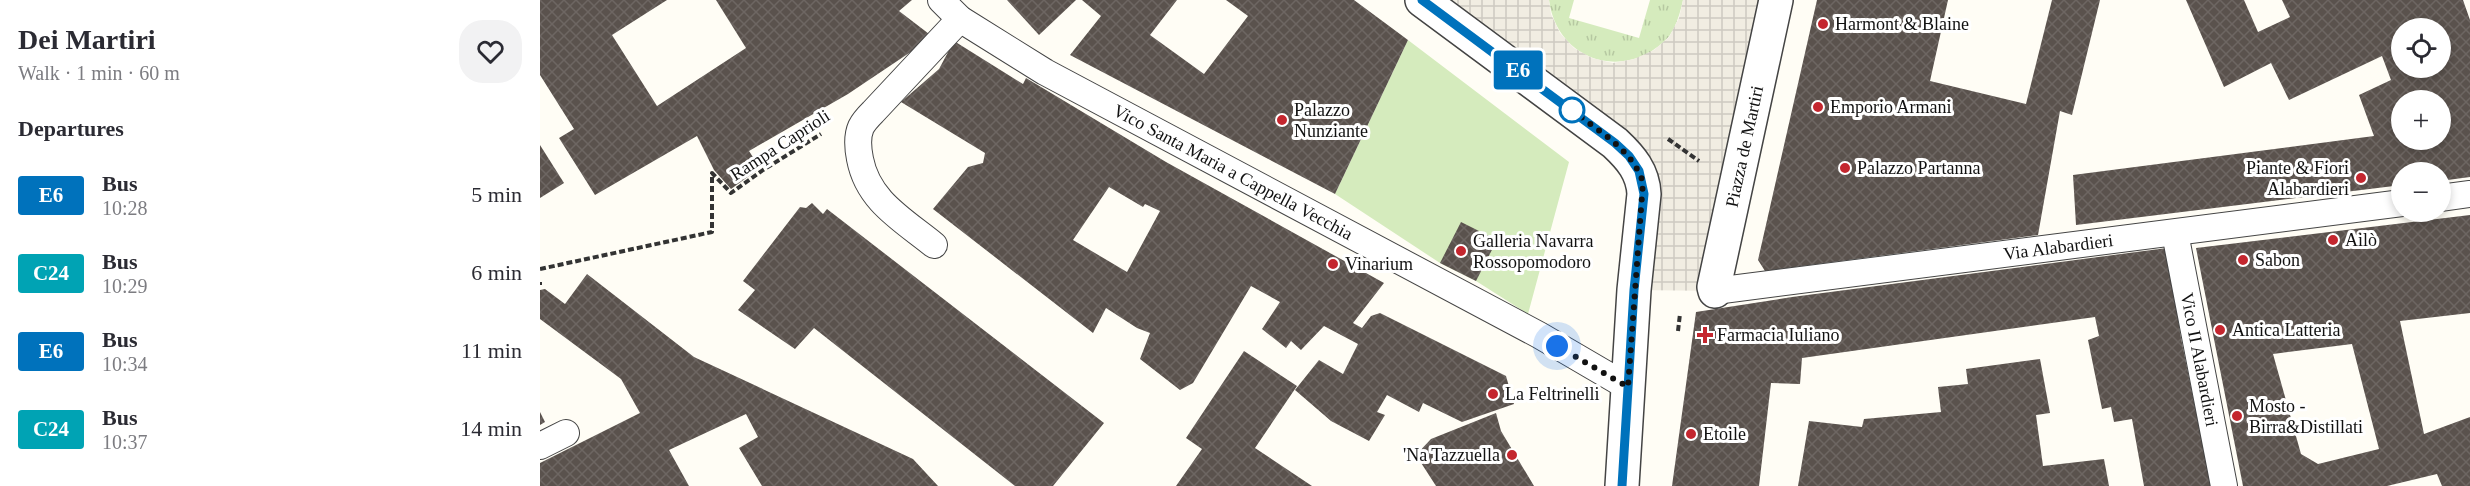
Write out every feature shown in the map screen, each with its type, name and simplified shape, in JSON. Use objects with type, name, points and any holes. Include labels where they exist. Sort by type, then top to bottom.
[{"type":"street","points":[[1422,0],[1615,143],[1629,156],[1639,171],[1644,194],[1634,290],[1622,486]]},
{"type":"street","name":"Piazza de Martiri","points":[[1715,291],[1776,0]]},
{"type":"lane","name":"Vico Santa Maria a Cappella Vecchia","points":[[941,0],[960,19],[1045,72],[1539,335],[1628,387]]},
{"type":"lane","points":[[934,245],[877,198],[868,186],[861,164],[859,139],[861,127],[873,112],[960,19]]},
{"type":"lane","points":[[2451,197],[2470,194]]},
{"type":"lane","name":"Via Alabardieri","points":[[1715,291],[2391,204]]},
{"type":"lane","name":"Vico II Alabardieri","points":[[2175,233],[2224,486]]},
{"type":"lane","points":[[540,446],[566,433]]},
{"type":"path","name":"Rampa Caprioli","points":[[540,269],[712,232],[712,173],[731,194],[763,170],[829,129]]},
{"type":"green space","points":[[1549,0],[1574,0],[1569,18],[1639,38],[1650,0],[1683,0],[1675,27],[1662,44],[1645,55],[1612,62],[1582,53],[1570,44],[1560,32]]},
{"type":"green space","points":[[1408,40],[1569,162],[1528,314],[1476,281],[1440,263],[1335,194]]},
{"type":"shaded area","points":[[1422,0],[1549,0],[1551,14],[1560,33],[1574,48],[1592,58],[1613,63],[1634,59],[1654,50],[1669,37],[1679,18],[1683,0],[1776,0],[1715,291],[1634,290],[1643,182]]},
{"type":"building","points":[[540,0],[667,0],[612,35],[657,106],[746,48],[716,0],[912,0],[899,11],[933,37],[848,94],[749,151],[760,168],[731,189],[714,170],[697,136],[595,195],[559,138],[574,129],[540,75]]},
{"type":"building","points":[[1007,0],[1076,0],[1039,35]]},
{"type":"building","name":"Palazzo Nunziante","points":[[1082,0],[1177,0],[1150,35],[1204,74],[1248,16],[1226,0],[1354,0],[1408,40],[1335,194],[1070,55],[1101,16]]},
{"type":"building","points":[[1817,0],[1948,0],[1930,81],[2026,104],[2052,0],[2100,0],[2072,115],[2060,111],[2038,235],[1765,271],[1758,260]]},
{"type":"building","points":[[2186,0],[2244,0],[2258,32],[2290,17],[2282,0],[2463,0],[2470,20],[2470,177],[2451,180],[2451,162],[2391,162],[2391,186],[2076,225],[2073,175],[2374,136],[2359,95],[2391,80],[2382,56],[2289,100],[2271,63],[2224,87]]},
{"type":"building","points":[[954,41],[1023,84],[1026,78],[1166,162],[1384,283],[1353,323],[1362,328],[1371,316],[1380,313],[1506,376],[1514,404],[1462,422],[1423,403],[1419,412],[1387,395],[1377,412],[1385,415],[1369,441],[1331,421],[1295,390],[1319,360],[1343,374],[1358,344],[1324,326],[1301,350],[1291,341],[1286,348],[1262,329],[1280,302],[1251,286],[1193,383],[1180,390],[1140,359],[1150,333],[1137,328],[1106,308],[1093,333],[933,209],[968,167],[983,163],[985,153],[901,102],[939,69]],"holes":[[[1109,187],[1143,207],[1145,204],[1160,211],[1127,272],[1073,240]]]},
{"type":"building","points":[[540,145],[564,183],[540,198]]},
{"type":"building","points":[[812,203],[823,214],[827,209],[1104,423],[1053,486],[1015,486],[814,328],[795,349],[738,310],[755,290],[743,281],[800,207],[806,208]]},
{"type":"building","points":[[2470,215],[2470,313],[2400,321],[2424,434],[2470,417],[2470,486],[2442,486],[2437,474],[2387,486],[2243,486],[2196,248],[2412,222],[2451,222],[2451,217]],"holes":[[[2352,344],[2379,449],[2318,464],[2301,454],[2273,354]]]},
{"type":"building","points":[[1461,222],[1497,240],[1476,281],[1440,263]]},
{"type":"building","points":[[2167,248],[2181,338],[2211,486],[2144,486],[2132,419],[2114,422],[2111,407],[2102,409],[2088,340],[2099,336],[2095,317],[1802,358],[1800,384],[1771,383],[1759,486],[1672,486],[1696,312],[1792,297]]},
{"type":"building","points":[[587,274],[694,357],[913,459],[938,486],[762,486],[739,448],[758,437],[746,414],[669,450],[689,486],[540,486],[540,463],[640,413],[621,379],[540,319],[540,290],[545,289],[565,304]]},
{"type":"building","points":[[1244,351],[1297,386],[1255,448],[1312,486],[1176,486],[1202,449],[1186,438]]},
{"type":"building","points":[[2040,359],[2050,413],[2036,415],[2043,466],[2104,459],[2109,486],[1798,486],[1809,421],[1862,427],[1864,419],[1941,412],[1938,387],[1968,384],[1966,369]]},
{"type":"building","points":[[540,412],[545,422],[540,425]]},
{"type":"building","points":[[1496,413],[1501,431],[1534,486],[1436,486],[1416,455],[1431,439]]},
{"type":"bus line","name":"E6","points":[[1422,0],[1615,143],[1629,156],[1639,171],[1644,194],[1634,290],[1622,486]]},
{"type":"place","name":"Harmont & Blaine","points":[[1823,24]]},
{"type":"place","name":"Emporio Armani","points":[[1818,107]]},
{"type":"place","name":"Palazzo Nunziante","points":[[1282,120]]},
{"type":"place","name":"Palazzo Partanna","points":[[1845,168]]},
{"type":"place","name":"Piante & Fiori Alabardieri","points":[[2361,178]]},
{"type":"place","name":"Ailò","points":[[2333,240]]},
{"type":"place","name":"Galleria Navarra Rossopomodoro","points":[[1461,251]]},
{"type":"place","name":"Sabon","points":[[2243,260]]},
{"type":"place","name":"Vinarium","points":[[1333,264]]},
{"type":"place","name":"Antica Latteria","points":[[2220,330]]},
{"type":"place","name":"Farmacia Iuliano","points":[[1705,335]]},
{"type":"place","name":"La Feltrinelli","points":[[1493,394]]},
{"type":"place","name":"Mosto - Birra&Distillati","points":[[2237,416]]},
{"type":"place","name":"Etoile","points":[[1691,434]]},
{"type":"place","name":"'Na Tazzuella","points":[[1512,455]]},
{"type":"route","points":[[1557,346],[1628,387],[1634,290],[1644,194],[1643,182],[1629,156],[1572,110]]}]
